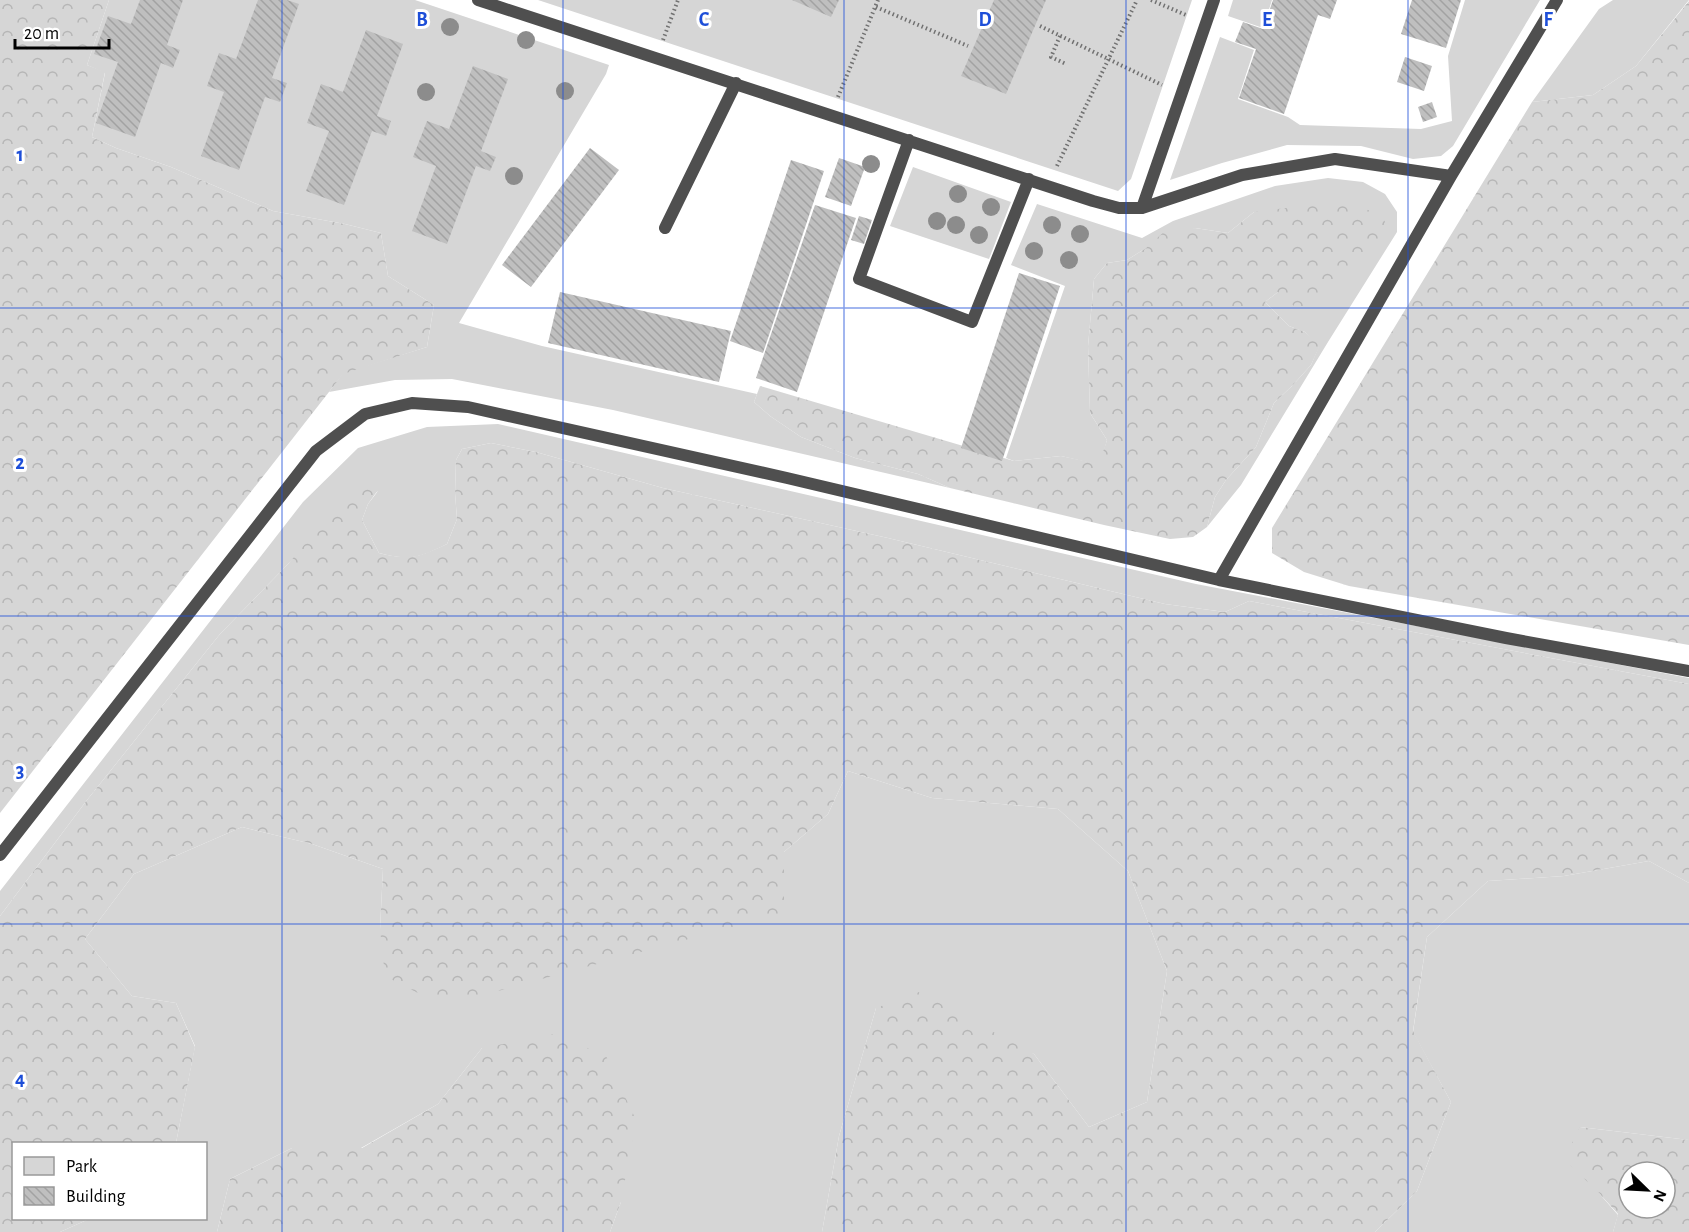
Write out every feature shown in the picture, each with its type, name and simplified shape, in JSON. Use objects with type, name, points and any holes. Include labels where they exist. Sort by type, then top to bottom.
[{"type":"lane","points":[[478,0],[1119,208],[1142,208],[1242,175],[1335,159],[1451,176]]},
{"type":"lane","points":[[1142,208],[1214,0]]},
{"type":"lane","points":[[1219,580],[1451,176],[1557,0]]},
{"type":"lane","points":[[665,228],[736,83]]},
{"type":"lane","points":[[909,140],[860,279],[972,322],[1029,179]]},
{"type":"lane","points":[[0,855],[315,451],[365,414],[412,403],[468,406],[787,478],[1219,580],[1506,638],[1689,671]]},
{"type":"path","points":[[657,57],[678,0]]},
{"type":"path","points":[[831,114],[878,0]]},
{"type":"path","points":[[1048,186],[1137,0]]},
{"type":"path","points":[[1151,0],[1206,24]]},
{"type":"path","points":[[876,7],[968,46]]},
{"type":"path","points":[[1040,26],[1182,94]]},
{"type":"path","points":[[1060,36],[1051,57],[1066,64]]},
{"type":"green space","points":[[0,0],[109,0],[87,65],[105,72],[92,137],[171,167],[273,211],[381,233],[388,276],[434,305],[427,347],[343,374],[0,813]]},
{"type":"green space","points":[[109,0],[415,0],[609,65],[606,74],[459,323],[542,346],[757,394],[754,402],[801,437],[855,458],[918,474],[950,488],[613,410],[452,379],[395,380],[329,392],[343,373],[427,347],[434,305],[388,276],[381,233],[273,211],[171,167],[92,137],[105,73],[87,65]]},
{"type":"green space","points":[[538,0],[1192,0],[1131,179],[1118,191]]},
{"type":"green space","points":[[1233,0],[1272,0],[1263,28],[1228,16]]},
{"type":"green space","points":[[1465,0],[1540,0],[1453,146],[1441,156],[1413,159],[1361,146],[1287,145],[1170,180],[1220,37],[1254,50],[1238,99],[1288,117],[1300,125],[1421,129],[1452,121],[1448,56]]},
{"type":"green space","points":[[1613,0],[1689,0],[1636,66],[1593,95],[1532,102],[1599,9]]},
{"type":"green space","points":[[1689,1],[1689,645],[1349,586],[1304,572],[1272,553],[1272,528],[1532,102],[1593,95],[1636,66]]},
{"type":"green space","points":[[913,167],[1011,202],[989,259],[890,226]]},
{"type":"green space","points":[[1328,178],[1363,182],[1385,194],[1397,212],[1397,232],[1241,485],[1207,527],[1215,497],[1226,480],[1256,447],[1274,403],[1311,365],[1319,346],[1305,332],[1289,326],[1265,302],[1278,292],[1254,212],[1228,233],[1195,228],[1146,248],[1127,260],[1107,263],[1094,279],[1088,346],[1090,413],[1107,440],[1100,465],[1061,456],[1014,461],[1006,458],[1065,286],[1011,265],[1037,204],[1142,238],[1173,221],[1275,186]]},
{"type":"green space","points":[[1341,201],[1383,215],[1386,226],[1374,252],[1320,305],[1302,313],[1278,292],[1265,302],[1289,326],[1305,332],[1320,345],[1311,365],[1274,403],[1256,447],[1226,480],[1215,497],[1207,527],[1193,537],[1170,539],[950,488],[918,474],[855,458],[801,437],[754,402],[760,386],[1014,461],[1061,456],[1099,464],[1107,440],[1090,413],[1088,346],[1094,279],[1107,263],[1127,260],[1146,248],[1165,231],[1195,228],[1228,233],[1254,212]]},
{"type":"green space","points":[[498,424],[1196,584],[1689,678],[1689,684],[1249,601],[1225,612],[1165,604],[888,538],[663,488],[536,452],[491,443],[462,449],[456,460],[457,519],[447,544],[414,557],[379,553],[362,520],[368,504],[378,491],[289,563],[220,634],[87,800],[0,916],[0,891],[303,502],[358,448],[427,427]]},
{"type":"green space","points":[[491,443],[536,452],[663,488],[888,538],[1165,604],[1225,612],[1249,601],[1689,684],[1689,883],[1649,861],[1564,876],[1488,881],[1427,937],[1413,1031],[1451,1102],[1417,1191],[1375,1232],[822,1232],[839,1136],[876,1008],[919,992],[1034,1054],[1089,1127],[1147,1102],[1167,971],[1128,871],[1058,809],[932,798],[848,771],[828,814],[784,852],[784,913],[443,1006],[385,976],[380,929],[383,869],[312,844],[242,827],[134,874],[85,939],[132,996],[176,1003],[195,1047],[176,1142],[12,1142],[12,1220],[87,1220],[60,1232],[0,1232],[0,916],[87,800],[220,634],[289,563],[354,485],[366,478],[376,481],[378,490],[368,504],[362,520],[379,553],[407,557],[421,555],[447,544],[457,519],[456,460],[462,449]]},
{"type":"green space","points":[[848,771],[932,798],[1058,809],[1128,871],[1167,971],[1147,1102],[1089,1127],[1034,1054],[876,1008],[839,1136],[822,1232],[610,1232],[621,1202],[482,1048],[438,1104],[361,1148],[292,1148],[230,1179],[217,1232],[60,1232],[87,1220],[207,1220],[207,1142],[176,1142],[195,1046],[176,1003],[132,996],[85,939],[134,874],[242,827],[312,844],[383,869],[380,929],[784,852],[828,814]]},
{"type":"green space","points":[[1649,861],[1689,883],[1689,1140],[1580,1127],[1598,1192],[1617,1214],[1613,1232],[1375,1232],[1417,1191],[1451,1102],[1413,1032],[1427,937],[1488,881],[1564,876]]},
{"type":"green space","points":[[555,1034],[606,1056],[636,1120],[621,1202],[610,1232],[217,1232],[230,1179],[292,1148],[362,1148],[438,1104],[482,1048]]},
{"type":"green space","points":[[1580,1127],[1689,1140],[1689,1232],[1613,1232],[1617,1218],[1617,1220],[1677,1220],[1677,1160],[1617,1160],[1617,1213],[1564,1159]]},
{"type":"building","points":[[140,0],[183,0],[167,45],[180,50],[173,68],[161,63],[135,137],[96,123],[118,62],[94,54],[108,16],[131,24]]},
{"type":"building","points":[[258,0],[287,0],[299,4],[272,78],[287,83],[280,102],[265,97],[239,170],[201,156],[224,92],[207,86],[219,53],[236,59]]},
{"type":"building","points":[[792,0],[839,0],[831,17]]},
{"type":"building","points":[[994,0],[1046,0],[1006,94],[961,76]]},
{"type":"building","points":[[1273,0],[1337,0],[1330,19],[1318,15],[1284,114],[1239,98],[1256,49],[1235,42],[1243,22],[1263,29]]},
{"type":"building","points":[[1412,0],[1461,0],[1446,48],[1401,34]]},
{"type":"building","points":[[366,30],[403,44],[377,116],[391,121],[386,136],[372,131],[344,205],[306,191],[329,131],[307,123],[321,84],[343,92]]},
{"type":"building","points":[[1405,57],[1432,66],[1424,91],[1397,82]]},
{"type":"building","points":[[473,66],[508,79],[481,151],[496,157],[490,171],[476,166],[447,244],[412,231],[436,166],[413,157],[427,121],[449,129]]},
{"type":"building","points":[[1432,102],[1437,117],[1423,122],[1418,107]]},
{"type":"building","points":[[590,148],[619,170],[531,287],[502,265]]},
{"type":"building","points":[[839,158],[865,167],[851,206],[825,197]]},
{"type":"building","points":[[791,160],[824,171],[763,353],[730,341]]},
{"type":"building","points":[[815,205],[856,218],[797,392],[756,378]]},
{"type":"building","points":[[859,216],[872,220],[864,244],[851,240]]},
{"type":"building","points":[[1019,273],[1060,286],[1002,461],[961,448]]},
{"type":"building","points":[[560,292],[731,331],[719,382],[548,343]]}]
